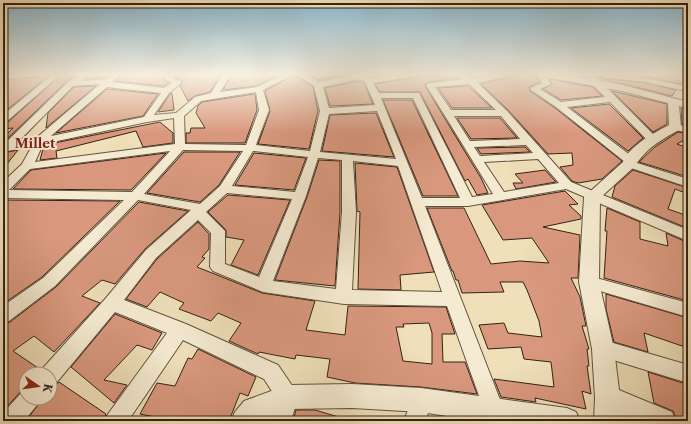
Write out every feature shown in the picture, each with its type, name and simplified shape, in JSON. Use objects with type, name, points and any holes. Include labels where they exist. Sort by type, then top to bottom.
[{"type":"street","points":[[3,120],[34,94]]},
{"type":"street","points":[[4,149],[61,94]]},
{"type":"street","points":[[3,189],[27,166],[40,140],[93,94]]},
{"type":"street","points":[[148,119],[164,94]]},
{"type":"street","points":[[4,149],[40,140],[148,119],[179,115],[198,99],[221,94]]},
{"type":"street","points":[[57,366],[112,303],[151,254],[224,189],[250,148],[264,110],[264,94]]},
{"type":"street","points":[[263,286],[300,196],[314,154],[325,111],[320,94]]},
{"type":"street","points":[[373,94],[378,102],[418,202],[494,410]]},
{"type":"street","points":[[436,94],[501,197]]},
{"type":"street","points":[[484,94],[504,113],[540,156],[567,185],[592,197],[688,236]]},
{"type":"street","points":[[543,94],[559,104],[630,162],[688,183]]},
{"type":"street","points":[[609,94],[652,139]]},
{"type":"street","points":[[662,94],[680,98],[681,129],[652,139],[630,162],[592,197],[589,282],[603,349],[607,410],[663,421]]},
{"type":"street","points":[[325,111],[416,95],[468,202]]},
{"type":"street","points":[[559,104],[614,100]]},
{"type":"street","points":[[449,113],[504,113]]},
{"type":"street","points":[[3,316],[49,282],[135,196],[180,147],[179,115]]},
{"type":"street","points":[[467,144],[529,142]]},
{"type":"street","points":[[27,166],[180,147],[250,148],[403,163]]},
{"type":"street","points":[[477,159],[540,156]]},
{"type":"street","points":[[344,297],[349,212],[347,158]]},
{"type":"street","points":[[418,202],[468,202],[567,185]]},
{"type":"street","points":[[224,189],[300,196]]},
{"type":"street","points":[[3,194],[135,196],[199,210],[218,230],[218,267],[263,286],[344,297],[454,299]]},
{"type":"street","points":[[589,282],[688,310]]},
{"type":"street","points":[[112,303],[180,330],[271,372],[288,397]]},
{"type":"street","points":[[115,421],[180,330]]},
{"type":"street","points":[[603,349],[688,374]]},
{"type":"street","points":[[244,421],[253,410],[288,397],[352,396],[418,410],[494,410],[567,421]]},
{"type":"street","points":[[280,421],[288,397]]},
{"type":"street","points":[[10,421],[23,406]]},
{"type":"building","points":[[3,94],[27,94],[3,113]]},
{"type":"building","points":[[40,94],[54,94],[3,143],[3,138],[13,128],[3,129],[3,124],[7,123]]},
{"type":"building","points":[[67,94],[87,94],[46,128],[48,113]]},
{"type":"building","points":[[101,94],[158,94],[143,116],[56,133]]},
{"type":"building","points":[[170,94],[172,94],[174,110],[158,112]]},
{"type":"building","points":[[184,94],[203,94],[195,96],[188,101]]},
{"type":"building","points":[[255,94],[257,110],[245,143],[186,143],[186,133],[190,133],[191,128],[205,128],[196,113],[198,106],[202,102]]},
{"type":"building","points":[[266,94],[314,94],[318,111],[309,149],[258,144],[270,111]]},
{"type":"building","points":[[327,94],[369,94],[373,104],[330,106]]},
{"type":"building","points":[[421,94],[430,94],[481,178],[488,193],[477,195],[468,179],[465,181]]},
{"type":"building","points":[[442,94],[476,94],[492,108],[452,108]]},
{"type":"building","points":[[491,94],[534,94],[555,108],[622,161],[602,179],[578,183],[572,181],[560,167],[573,165],[572,153],[548,154]]},
{"type":"building","points":[[551,94],[600,94],[602,96],[561,100]]},
{"type":"building","points":[[615,94],[624,94],[667,104],[667,124],[653,132]]},
{"type":"building","points":[[663,94],[673,94],[672,96]]},
{"type":"building","points":[[383,100],[412,100],[458,196],[423,196]]},
{"type":"building","points":[[609,104],[643,138],[628,151],[571,108]]},
{"type":"building","points":[[681,108],[688,109],[688,125],[682,124]]},
{"type":"building","points":[[376,113],[394,157],[322,151],[330,115]]},
{"type":"building","points":[[457,118],[500,118],[517,138],[471,139]]},
{"type":"building","points":[[160,122],[173,133],[173,143],[143,147],[136,131],[56,151],[57,158],[40,160],[44,145]]},
{"type":"building","points":[[678,132],[688,134],[688,138],[677,144],[688,148],[688,177],[639,162],[655,147]]},
{"type":"building","points":[[525,147],[530,152],[481,154],[477,148]]},
{"type":"building","points":[[18,150],[3,169],[3,153]]},
{"type":"building","points":[[184,152],[240,152],[219,185],[200,202],[147,193]]},
{"type":"building","points":[[166,153],[131,190],[13,189],[31,170]]},
{"type":"building","points":[[254,153],[306,158],[294,190],[235,185]]},
{"type":"building","points":[[319,160],[340,161],[340,212],[335,286],[275,280],[307,197]]},
{"type":"building","points":[[355,163],[397,167],[434,272],[400,275],[401,290],[358,289],[360,212],[357,211]]},
{"type":"building","points":[[545,170],[556,182],[516,189],[513,183],[523,183],[515,174]]},
{"type":"building","points":[[633,170],[688,188],[688,194],[675,189],[668,209],[688,216],[687,228],[612,197],[615,186]]},
{"type":"building","points":[[565,191],[578,204],[569,205],[581,216],[581,219],[543,227],[580,235],[578,278],[571,278],[580,297],[586,326],[582,326],[589,349],[587,349],[589,366],[587,366],[591,394],[582,391],[586,409],[535,398],[536,402],[501,397],[494,379],[554,387],[551,362],[524,359],[521,347],[488,349],[479,325],[504,323],[508,333],[542,337],[539,321],[527,290],[523,282],[500,282],[504,292],[462,293],[458,280],[456,280],[452,271],[427,208],[464,208],[491,264],[520,261],[549,263],[532,238],[503,240],[482,205]]},
{"type":"building","points":[[228,195],[290,200],[258,275],[231,265],[244,240],[226,237],[226,230],[208,212]]},
{"type":"building","points":[[3,200],[120,201],[42,277],[3,304]]},
{"type":"building","points":[[139,202],[188,211],[145,249],[115,284],[102,280],[82,296],[100,303],[54,352],[34,336],[13,351],[35,366],[18,366],[18,394],[3,411],[3,324],[10,322],[56,287]]},
{"type":"building","points":[[607,208],[640,222],[640,239],[668,246],[666,233],[684,241],[688,260],[688,301],[604,278]]},
{"type":"building","points":[[198,222],[209,234],[209,249],[202,257],[205,258],[197,267],[262,293],[315,301],[306,330],[345,335],[348,306],[446,307],[455,334],[442,334],[443,362],[465,362],[477,394],[421,387],[355,383],[327,377],[330,359],[296,355],[295,359],[259,352],[258,354],[229,341],[241,323],[218,313],[211,321],[179,309],[184,303],[160,292],[147,307],[126,299],[157,259]],"holes":[[[429,323],[432,333],[432,364],[403,361],[396,327],[404,327],[403,324]]]},
{"type":"building","points":[[606,294],[688,318],[688,348],[644,333],[648,352],[614,342],[606,309]]},
{"type":"building","points":[[115,314],[162,333],[152,350],[137,345],[104,380],[127,385],[114,403],[71,367]]},
{"type":"building","points":[[198,349],[256,377],[248,396],[240,393],[229,421],[175,421],[140,414],[157,383],[175,386],[188,358],[192,359]]},
{"type":"building","points":[[648,372],[686,384],[688,391],[688,421],[677,421],[673,411],[654,403]]},
{"type":"building","points":[[59,382],[106,414],[103,421],[26,421],[37,406],[58,406]]},
{"type":"building","points":[[296,410],[315,410],[342,418],[342,421],[293,421]]},
{"type":"district","name":"Millet","points":[[35,143]]}]
